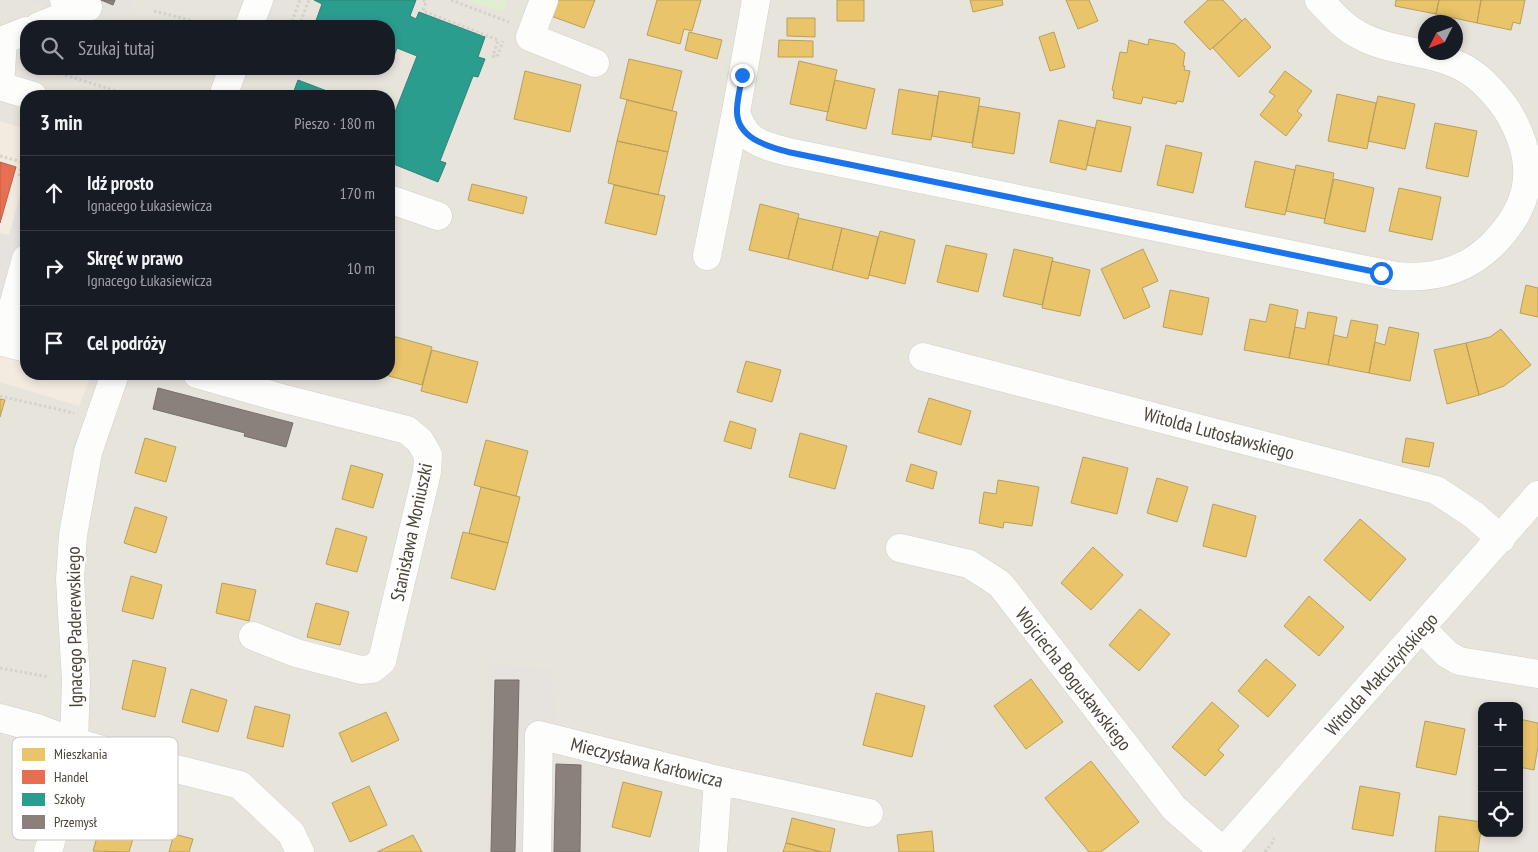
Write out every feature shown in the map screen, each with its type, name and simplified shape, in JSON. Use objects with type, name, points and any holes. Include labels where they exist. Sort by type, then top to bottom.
[{"type":"street","points":[[54,20],[88,7],[64,0]]},
{"type":"street","points":[[251,20],[259,0]]},
{"type":"street","points":[[544,0],[530,37],[595,63]]},
{"type":"street","points":[[707,256],[756,0]]},
{"type":"street","points":[[736,112],[741,127],[751,138],[765,146],[788,152],[1396,276],[1416,278],[1435,276],[1456,269],[1488,249],[1502,235],[1515,218],[1524,197],[1528,178],[1526,155],[1523,140],[1515,123],[1484,82],[1465,69],[1450,61],[1375,42],[1359,36],[1344,26],[1319,0]]},
{"type":"street","points":[[20,33],[3,40],[0,86],[20,92]]},
{"type":"street","points":[[225,90],[231,75]]},
{"type":"street","points":[[395,201],[438,216]]},
{"type":"street","points":[[20,281],[3,342],[20,346]]},
{"type":"street","name":"Witolda Lutosławskiego","points":[[922,357],[1436,490],[1474,515],[1501,539]]},
{"type":"street","name":"Ignacego Paderewskiego","points":[[74,737],[76,680],[70,579],[73,535],[88,452],[113,380]]},
{"type":"street","name":"Stanisława Moniuszki","points":[[218,380],[407,430],[420,441],[428,455],[427,472],[382,661],[372,669],[361,670],[296,653],[253,636]]},
{"type":"street","name":"Witolda Małcużyńskiego","points":[[1223,852],[1538,495]]},
{"type":"street","name":"Wojciecha Bogusławskiego","points":[[900,548],[969,564],[1000,584],[1174,808],[1223,852]]},
{"type":"street","points":[[1422,628],[1447,654],[1459,661],[1538,674]]},
{"type":"street","points":[[0,718],[61,737]]},
{"type":"street","name":"Mieczysława Karłowicza","points":[[537,852],[539,735],[718,780],[870,813]]},
{"type":"street","points":[[178,770],[240,785],[291,833],[300,852]]},
{"type":"street","points":[[713,852],[718,780]]},
{"type":"path","points":[[292,20],[300,0]]},
{"type":"path","points":[[301,20],[309,0]]},
{"type":"path","points":[[423,0],[426,2],[423,11],[498,40],[492,56],[497,58],[504,40]]},
{"type":"path","points":[[451,0],[510,22],[507,31]]},
{"type":"path","points":[[154,11],[189,20]]},
{"type":"path","points":[[65,75],[113,90]]},
{"type":"path","points":[[0,156],[20,161]]},
{"type":"path","points":[[19,176],[20,171]]},
{"type":"path","points":[[0,396],[82,414]]},
{"type":"path","points":[[0,668],[76,680]]},
{"type":"shaded area","points":[[0,0],[1538,0],[1538,852],[0,852]]},
{"type":"shaded area","points":[[27,0],[133,0],[125,20],[83,20]]},
{"type":"shaded area","points":[[272,0],[293,0],[285,20],[264,20]]},
{"type":"shaded area","points":[[0,121],[20,127],[20,380],[90,380],[79,406],[0,382]]},
{"type":"shaded area","points":[[20,195],[20,360],[0,354],[0,233],[9,235]]},
{"type":"shaded area","points":[[489,665],[551,669],[558,724],[586,735],[583,852],[486,852]]},
{"type":"green space","points":[[468,0],[507,0],[503,12]]},
{"type":"building: Mieszkania","points":[[557,0],[595,0],[584,28],[551,16]]},
{"type":"building: Mieszkania","points":[[657,0],[701,0],[692,31],[684,29],[680,44],[647,35]]},
{"type":"building: Mieszkania","points":[[837,0],[864,0],[864,21],[837,21]]},
{"type":"building: Mieszkania","points":[[970,0],[1002,0],[1003,5],[973,12]]},
{"type":"building: Mieszkania","points":[[1066,0],[1089,0],[1098,21],[1078,29]]},
{"type":"building: Mieszkania","points":[[1208,0],[1223,0],[1242,21],[1210,50],[1184,22]]},
{"type":"building: Mieszkania","points":[[1396,0],[1439,0],[1436,14],[1395,6]]},
{"type":"building: Mieszkania","points":[[1439,0],[1481,0],[1477,23],[1463,20],[1463,15],[1436,14]]},
{"type":"building: Mieszkania","points":[[1481,0],[1525,0],[1520,24],[1513,22],[1511,30],[1477,23]]},
{"type":"building: Mieszkania","points":[[787,18],[815,18],[815,37],[787,36]]},
{"type":"building: Mieszkania","points":[[1245,18],[1271,47],[1239,77],[1213,48]]},
{"type":"building: Mieszkania","points":[[689,32],[722,40],[717,59],[685,50]]},
{"type":"building: Mieszkania","points":[[1054,32],[1065,67],[1050,71],[1039,37]]},
{"type":"building: Mieszkania","points":[[1149,39],[1175,44],[1185,53],[1184,70],[1190,71],[1183,102],[1177,101],[1176,104],[1143,97],[1141,104],[1113,98],[1114,91],[1112,90],[1120,52],[1127,53],[1129,40],[1148,45]]},
{"type":"building: Mieszkania","points":[[779,40],[813,41],[813,57],[778,57]]},
{"type":"building: Mieszkania","points":[[629,59],[682,71],[672,111],[620,98]]},
{"type":"building: Mieszkania","points":[[799,61],[837,70],[828,112],[790,104]]},
{"type":"building: Mieszkania","points":[[525,71],[581,85],[570,132],[514,119]]},
{"type":"building: Mieszkania","points":[[1285,71],[1312,91],[1297,111],[1302,115],[1286,136],[1260,115],[1275,96],[1269,92]]},
{"type":"building: Mieszkania","points":[[835,80],[875,89],[866,129],[826,120]]},
{"type":"building: Mieszkania","points":[[899,89],[938,96],[931,140],[892,134]]},
{"type":"building: Mieszkania","points":[[939,91],[980,98],[972,143],[932,136]]},
{"type":"building: Mieszkania","points":[[1337,94],[1376,103],[1367,149],[1328,141]]},
{"type":"building: Mieszkania","points":[[1378,96],[1415,104],[1405,149],[1368,141]]},
{"type":"building: Mieszkania","points":[[627,100],[677,112],[668,152],[617,141]]},
{"type":"building: Mieszkania","points":[[979,106],[1020,113],[1014,154],[972,147]]},
{"type":"building: Mieszkania","points":[[1059,120],[1095,128],[1086,170],[1050,162]]},
{"type":"building: Mieszkania","points":[[1097,120],[1131,127],[1121,172],[1087,165]]},
{"type":"building: Mieszkania","points":[[1435,123],[1477,131],[1468,177],[1426,168]]},
{"type":"building: Mieszkania","points":[[617,141],[668,152],[658,195],[608,183]]},
{"type":"building: Mieszkania","points":[[1166,145],[1202,153],[1193,193],[1157,185]]},
{"type":"building: Mieszkania","points":[[1255,161],[1295,170],[1285,215],[1245,207]]},
{"type":"building: Mieszkania","points":[[1296,165],[1334,173],[1325,219],[1286,211]]},
{"type":"building: Mieszkania","points":[[1334,179],[1374,188],[1365,232],[1324,223]]},
{"type":"building: Mieszkania","points":[[472,184],[527,197],[523,214],[468,200]]},
{"type":"building: Mieszkania","points":[[614,185],[665,196],[656,235],[605,223]]},
{"type":"building: Mieszkania","points":[[1399,188],[1441,197],[1432,240],[1389,231]]},
{"type":"building: Mieszkania","points":[[760,204],[799,214],[788,259],[749,250]]},
{"type":"building: Mieszkania","points":[[798,218],[842,228],[832,270],[788,259]]},
{"type":"building: Mieszkania","points":[[842,228],[878,237],[868,279],[832,270]]},
{"type":"building: Mieszkania","points":[[880,231],[915,240],[905,284],[869,275]]},
{"type":"building: Mieszkania","points":[[946,245],[987,254],[978,292],[937,282]]},
{"type":"building: Mieszkania","points":[[1014,249],[1053,258],[1042,305],[1003,296]]},
{"type":"building: Mieszkania","points":[[1143,249],[1158,281],[1142,288],[1150,307],[1124,319],[1101,269]]},
{"type":"building: Mieszkania","points":[[1052,261],[1090,270],[1080,316],[1042,308]]},
{"type":"building: Mieszkania","points":[[1526,285],[1538,288],[1538,317],[1520,313]]},
{"type":"building: Mieszkania","points":[[1170,290],[1209,298],[1202,335],[1163,327]]},
{"type":"building: Mieszkania","points":[[1270,304],[1298,310],[1289,358],[1244,350],[1250,319],[1266,322]]},
{"type":"building: Mieszkania","points":[[1308,312],[1337,317],[1328,365],[1289,358],[1295,327],[1305,329]]},
{"type":"building: Mieszkania","points":[[1351,320],[1378,325],[1369,373],[1328,365],[1334,335],[1347,338]]},
{"type":"building: Mieszkania","points":[[1389,327],[1419,333],[1410,381],[1369,373],[1375,342],[1385,345]]},
{"type":"building: Mieszkania","points":[[1501,329],[1531,365],[1504,386],[1479,395],[1466,343],[1490,337]]},
{"type":"building: Mieszkania","points":[[395,337],[432,347],[422,385],[395,378]]},
{"type":"building: Mieszkania","points":[[1466,343],[1479,395],[1447,404],[1434,350]]},
{"type":"building: Mieszkania","points":[[432,350],[478,362],[467,403],[421,391]]},
{"type":"building: Mieszkania","points":[[746,361],[781,370],[772,402],[737,392]]},
{"type":"building: Mieszkania","points":[[929,398],[971,411],[961,445],[918,432]]},
{"type":"building: Mieszkania","points":[[0,399],[5,400],[0,417]]},
{"type":"building: Mieszkania","points":[[730,421],[756,429],[751,449],[724,441]]},
{"type":"building: Mieszkania","points":[[800,433],[847,446],[835,489],[789,477]]},
{"type":"building: Mieszkania","points":[[145,438],[176,447],[166,482],[135,473]]},
{"type":"building: Mieszkania","points":[[1406,438],[1434,443],[1429,467],[1402,462]]},
{"type":"building: Mieszkania","points":[[486,440],[528,451],[516,496],[474,485]]},
{"type":"building: Mieszkania","points":[[1083,457],[1128,468],[1117,514],[1071,503]]},
{"type":"building: Mieszkania","points":[[911,464],[937,472],[933,489],[906,481]]},
{"type":"building: Mieszkania","points":[[351,465],[383,474],[373,508],[342,499]]},
{"type":"building: Mieszkania","points":[[1157,478],[1188,487],[1177,522],[1147,513]]},
{"type":"building: Mieszkania","points":[[998,480],[1039,487],[1032,526],[1004,522],[1003,528],[979,523],[984,492],[996,494]]},
{"type":"building: Mieszkania","points":[[481,487],[520,497],[508,543],[469,533]]},
{"type":"building: Mieszkania","points":[[1213,504],[1256,516],[1246,557],[1203,546]]},
{"type":"building: Mieszkania","points":[[135,507],[167,517],[156,553],[124,543]]},
{"type":"building: Mieszkania","points":[[1360,519],[1406,559],[1370,601],[1324,560]]},
{"type":"building: Mieszkania","points":[[336,528],[367,537],[357,572],[326,564]]},
{"type":"building: Mieszkania","points":[[463,532],[508,543],[495,590],[451,578]]},
{"type":"building: Mieszkania","points":[[1093,547],[1123,575],[1091,610],[1061,583]]},
{"type":"building: Mieszkania","points":[[131,576],[162,585],[153,619],[122,611]]},
{"type":"building: Mieszkania","points":[[222,583],[256,590],[249,621],[216,613]]},
{"type":"building: Mieszkania","points":[[1309,596],[1344,627],[1319,656],[1284,626]]},
{"type":"building: Mieszkania","points":[[316,603],[349,612],[340,645],[307,637]]},
{"type":"building: Mieszkania","points":[[1140,609],[1170,634],[1139,671],[1109,645]]},
{"type":"building: Mieszkania","points":[[1266,659],[1296,685],[1268,717],[1238,691]]},
{"type":"building: Mieszkania","points":[[133,660],[166,668],[155,717],[122,709]]},
{"type":"building: Mieszkania","points":[[1031,679],[1063,722],[1026,749],[994,706]]},
{"type":"building: Mieszkania","points":[[191,689],[227,700],[218,732],[182,722]]},
{"type":"building: Mieszkania","points":[[876,693],[925,706],[912,757],[863,745]]},
{"type":"building: Mieszkania","points":[[1212,702],[1239,726],[1218,750],[1224,755],[1205,776],[1172,747]]},
{"type":"building: Mieszkania","points":[[255,706],[290,715],[283,747],[247,738]]},
{"type":"building: Mieszkania","points":[[386,712],[399,740],[352,762],[339,733]]},
{"type":"building: Mieszkania","points":[[1523,720],[1538,723],[1538,746],[1534,770],[1523,768]]},
{"type":"building: Mieszkania","points":[[1425,721],[1465,729],[1456,775],[1416,767]]},
{"type":"building: Mieszkania","points":[[1091,761],[1139,822],[1101,852],[1089,852],[1045,798]]},
{"type":"building: Mieszkania","points":[[623,782],[662,792],[650,837],[612,827]]},
{"type":"building: Mieszkania","points":[[369,786],[387,825],[350,842],[332,803]]},
{"type":"building: Mieszkania","points":[[1360,786],[1400,793],[1393,836],[1352,829]]},
{"type":"building: Mieszkania","points":[[1439,816],[1478,821],[1478,837],[1480,837],[1478,852],[1435,852]]},
{"type":"building: Mieszkania","points":[[792,818],[835,829],[830,852],[822,852],[786,843]]},
{"type":"building: Mieszkania","points":[[932,831],[934,852],[899,852],[897,835]]},
{"type":"building: Mieszkania","points":[[178,835],[193,839],[189,852],[169,852],[172,840],[178,840]]},
{"type":"building: Mieszkania","points":[[413,835],[422,852],[377,852]]},
{"type":"building: Mieszkania","points":[[96,840],[133,840],[129,852],[93,851]]},
{"type":"building: Mieszkania","points":[[786,843],[822,852],[783,852]]},
{"type":"building: Handel","points":[[0,162],[16,167],[0,223]]},
{"type":"building: Szkoły","points":[[314,0],[416,0],[410,16],[416,19],[419,12],[485,37],[478,57],[485,59],[478,77],[473,76],[440,161],[446,163],[438,182],[395,165],[395,112],[417,56],[397,48],[395,53],[395,20],[316,20],[322,4]]},
{"type":"building: Szkoły","points":[[298,80],[324,90],[294,90]]},
{"type":"building: Przemysł","points":[[101,0],[115,0],[113,5]]},
{"type":"building: Przemysł","points":[[158,388],[293,423],[286,447],[244,436],[245,433],[153,409]]},
{"type":"building: Przemysł","points":[[495,680],[519,680],[515,852],[491,852]]},
{"type":"building: Przemysł","points":[[556,764],[581,765],[580,852],[554,852]]},
{"type":"route","points":[[742,75],[736,112],[741,127],[751,138],[765,146],[1381,273]]}]
